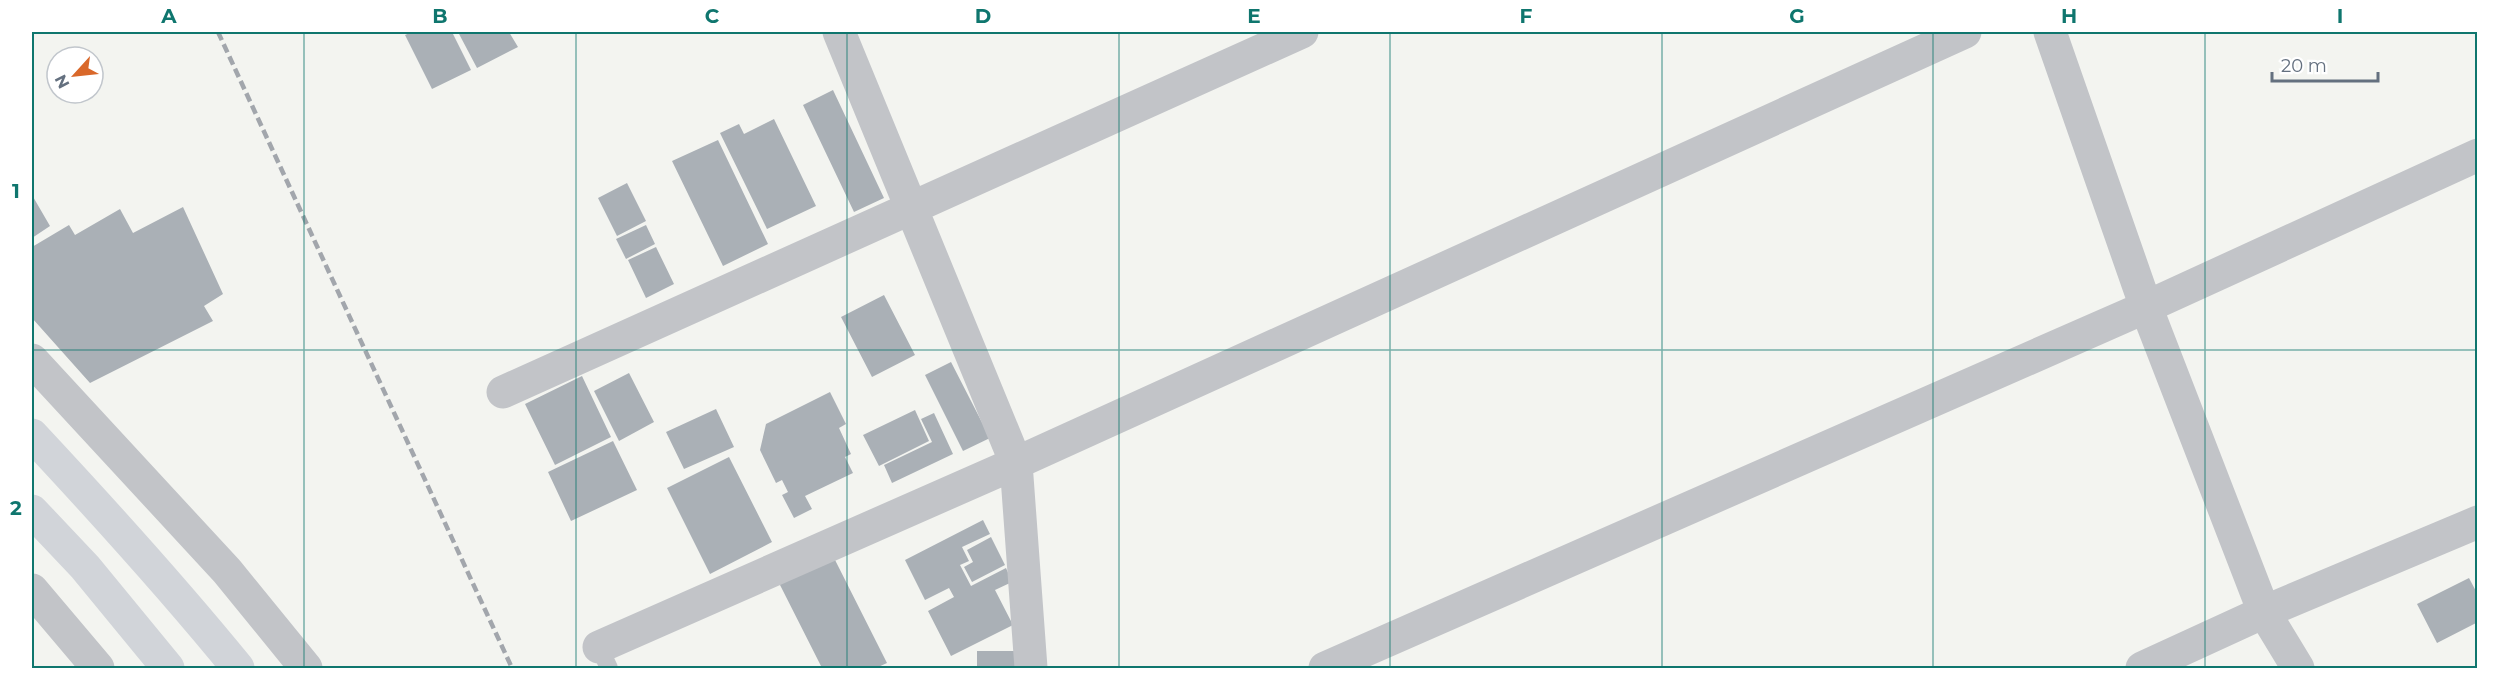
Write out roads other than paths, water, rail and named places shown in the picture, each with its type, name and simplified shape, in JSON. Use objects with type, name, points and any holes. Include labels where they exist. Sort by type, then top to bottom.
[{"type":"highway","points":[[32,435],[143,555],[238,669]]},
{"type":"highway","points":[[32,511],[85,567],[168,669]]},
{"type":"street","points":[[839,32],[1016,464],[1031,669]]},
{"type":"street","points":[[502,392],[1302,32]]},
{"type":"street","points":[[604,658],[1016,464],[1965,32]]},
{"type":"street","points":[[2050,32],[2146,307],[2264,612],[2298,669]]},
{"type":"street","points":[[1325,669],[2146,307],[2478,155]]},
{"type":"street","points":[[32,360],[226,571],[306,669]]},
{"type":"street","points":[[2142,669],[2264,612],[2478,522]]},
{"type":"street","points":[[32,590],[98,669]]},
{"type":"railway","points":[[218,32],[512,668]]}]
